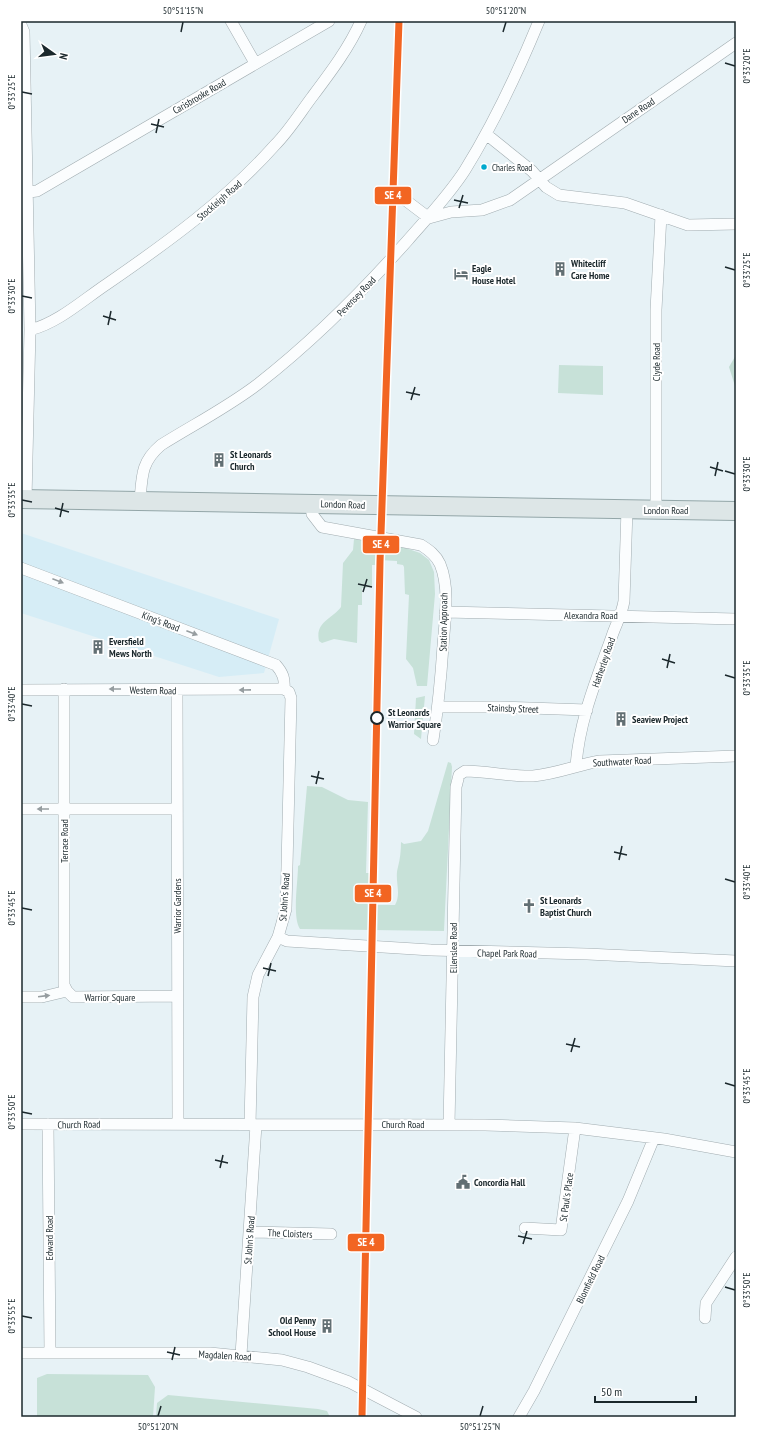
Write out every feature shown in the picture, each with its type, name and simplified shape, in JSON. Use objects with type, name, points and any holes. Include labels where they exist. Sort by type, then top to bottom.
[{"type":"main road","name":"London Road","points":[[23,499],[736,511]]},
{"type":"street","points":[[231,21],[255,64]]},
{"type":"street","name":"Carisbrooke Road","points":[[24,193],[36,191],[47,185],[329,21]]},
{"type":"street","name":"Stockleigh Road","points":[[30,330],[51,322],[163,246],[211,209],[249,174],[276,144],[324,81],[356,33],[361,21]]},
{"type":"street","name":"Pevensey Road","points":[[140,501],[144,465],[150,454],[161,445],[257,385],[297,352],[360,293],[429,218],[465,170],[486,134],[539,21]]},
{"type":"street","points":[[21,25],[24,32],[24,193],[30,330],[23,499]]},
{"type":"street","name":"Dane Road","points":[[540,180],[609,130],[736,43]]},
{"type":"street","points":[[486,134],[540,180],[546,187],[559,195],[625,203],[688,224],[736,224]]},
{"type":"street","points":[[400,196],[429,218],[451,212],[482,210],[510,200],[540,180]]},
{"type":"street","name":"Clyde Road","points":[[656,510],[656,310],[661,215]]},
{"type":"street","name":"Station Approach","points":[[311,503],[312,514],[322,527],[420,545],[432,553],[440,563],[444,578],[445,612],[439,707],[433,740]]},
{"type":"street","name":"Hatherley Road","points":[[576,766],[580,733],[613,634],[621,615],[624,601],[627,510]]},
{"type":"street","name":"King's Road","points":[[21,568],[276,666],[282,672],[284,689]]},
{"type":"street","name":"Alexandra Road","points":[[445,612],[621,615],[736,619]]},
{"type":"street","name":"Terrace Road","points":[[64,689],[64,985],[67,991]]},
{"type":"street","name":"Western Road","points":[[21,690],[284,689]]},
{"type":"street","name":"St John's Road","points":[[241,1355],[250,1232],[253,1125],[253,997],[258,975],[278,938],[286,909],[291,698],[289,692],[284,689]]},
{"type":"street","name":"Warrior Gardens","points":[[177,690],[178,1123]]},
{"type":"street","name":"Stainsby Street","points":[[439,707],[500,707],[587,710]]},
{"type":"street","name":"Southwater Road","points":[[462,773],[465,771],[483,771],[531,776],[549,774],[600,761],[736,756]]},
{"type":"street","name":"Ellenslea Road","points":[[449,1125],[454,951],[456,787],[459,775],[462,773]]},
{"type":"street","points":[[21,809],[177,809]]},
{"type":"street","name":"Chapel Park Road","points":[[278,938],[287,941],[454,951],[587,954],[736,961]]},
{"type":"street","name":"Warrior Square","points":[[21,997],[42,996],[67,991],[73,997],[177,996]]},
{"type":"street","name":"Church Road","points":[[21,1124],[178,1123],[253,1125],[449,1125],[575,1128],[654,1138],[736,1152]]},
{"type":"street","name":"Edward Road","points":[[48,1124],[50,1353]]},
{"type":"street","name":"St Paul's Place","points":[[525,1228],[561,1230],[575,1128]]},
{"type":"street","name":"Blomfield Road","points":[[519,1417],[534,1391],[628,1200],[654,1138]]},
{"type":"street","name":"The Cloisters","points":[[250,1232],[331,1234]]},
{"type":"street","points":[[705,1318],[706,1303],[736,1257]]},
{"type":"street","name":"Magdalen Road","points":[[21,1353],[241,1355],[282,1360],[308,1367],[348,1382],[416,1417]]},
{"type":"shaded area","points":[[21,533],[279,619],[264,673],[219,677],[21,613]]},
{"type":"green space","points":[[736,355],[736,389],[729,367]]},
{"type":"green space","points":[[559,365],[603,366],[603,395],[558,393]]},
{"type":"green space","points":[[354,539],[394,544],[420,553],[429,560],[434,572],[435,594],[427,686],[417,686],[413,668],[406,659],[409,595],[405,594],[404,567],[403,565],[397,564],[397,561],[379,560],[379,565],[372,565],[372,587],[362,588],[362,605],[358,605],[357,643],[334,639],[322,643],[319,641],[319,629],[325,621],[341,607],[343,563],[353,550]]},
{"type":"green space","points":[[425,696],[421,739],[414,734],[416,698]]},
{"type":"green space","points":[[448,762],[451,763],[452,767],[444,931],[300,929],[296,916],[296,899],[298,866],[300,865],[307,786],[322,787],[348,800],[368,802],[366,873],[372,873],[366,898],[368,905],[395,905],[398,896],[397,872],[401,842],[404,844],[421,841],[428,831]]},
{"type":"green space","points":[[47,1374],[148,1375],[155,1387],[153,1417],[37,1417],[37,1378]]},
{"type":"green space","points":[[168,1395],[318,1409],[327,1411],[330,1417],[156,1417],[157,1403]]},
{"type":"transit line","points":[[362,1417],[380,562],[399,21]]},
{"type":"place","name":"Charles Road","points":[[484,167]]},
{"type":"place","name":"Whitecliff Care Home","points":[[560,269]]},
{"type":"place","name":"Eagle House Hotel","points":[[461,274]]},
{"type":"place","name":"St Leonards Church","points":[[219,460]]},
{"type":"place","name":"Eversfield Mews North","points":[[98,647]]},
{"type":"place","name":"St Leonards Warrior Square","points":[[377,718]]},
{"type":"place","name":"Seaview Project","points":[[621,719]]},
{"type":"place","name":"St Leonards Baptist Church","points":[[529,906]]},
{"type":"place","name":"Concordia Hall","points":[[463,1182]]},
{"type":"place","name":"Old Penny School House","points":[[327,1326]]}]
